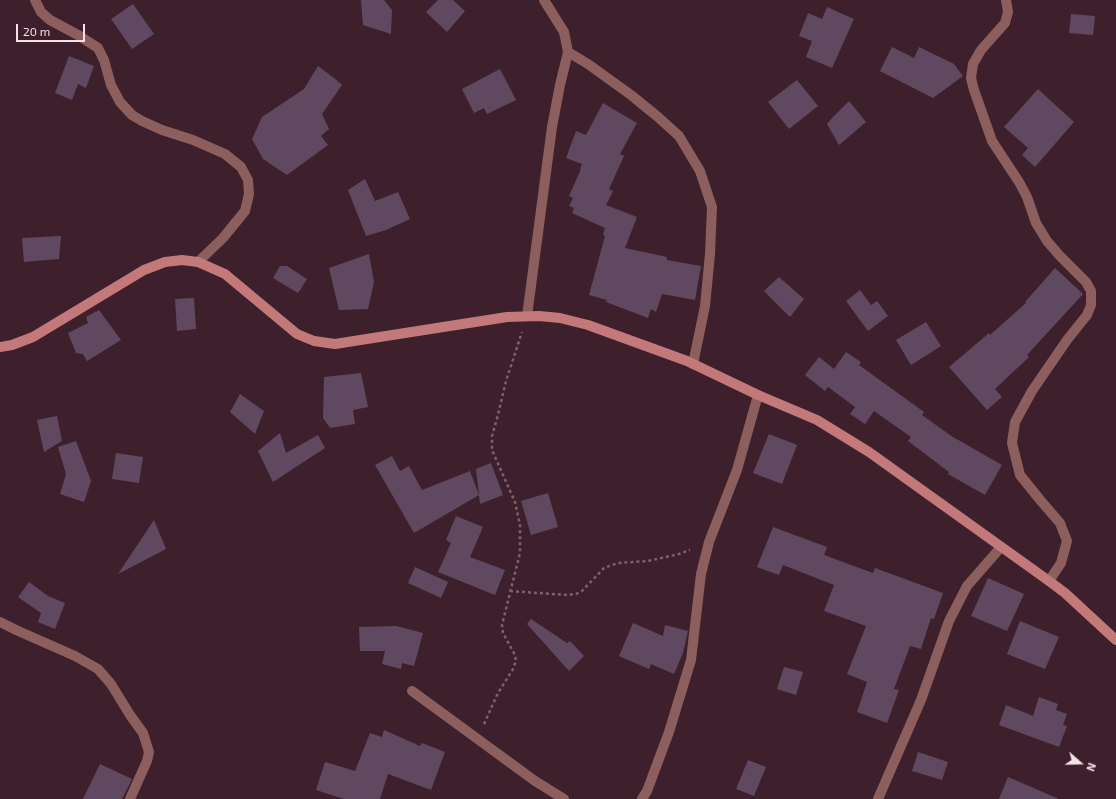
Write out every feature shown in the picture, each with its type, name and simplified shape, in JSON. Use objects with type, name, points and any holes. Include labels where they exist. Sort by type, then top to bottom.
[{"type":"street","points":[[35,0],[41,12],[50,20],[78,34],[98,48],[104,60],[111,86],[120,102],[132,115],[156,127],[193,140],[225,154],[241,167],[248,180],[249,194],[245,211],[223,238],[198,262]]},
{"type":"street","points":[[527,316],[552,127],[568,52],[564,32],[544,0]]},
{"type":"street","points":[[1006,0],[1008,12],[1005,23],[981,50],[973,64],[972,78],[974,90],[992,141],[1022,187],[1036,223],[1058,255],[1086,282],[1091,291],[1091,305],[1087,315],[1066,340],[1032,391],[1015,422],[1012,443],[1020,474],[1060,523],[1067,541],[1061,563],[1049,581]]},
{"type":"street","points":[[568,52],[632,95],[658,117],[679,136],[700,171],[712,207],[710,254],[705,306],[693,364]]},
{"type":"street","points":[[0,348],[33,337],[144,270],[165,262],[182,260],[198,262],[225,274],[297,334],[314,341],[335,344],[484,320],[527,316],[560,318],[588,325],[693,364],[758,395],[816,420],[869,452],[1049,581],[1065,593],[1116,640]]},
{"type":"street","points":[[642,799],[647,791],[669,732],[691,660],[701,574],[709,542],[736,470],[758,395]]},
{"type":"street","points":[[878,799],[921,700],[949,621],[968,586],[1001,546]]},
{"type":"street","points":[[0,622],[75,656],[98,669],[111,684],[143,733],[147,743],[147,761],[130,799]]},
{"type":"street","points":[[412,691],[535,781],[564,799]]},
{"type":"path","points":[[477,739],[498,693],[514,668],[516,661],[515,655],[503,633],[502,625],[520,553],[520,525],[515,502],[492,450],[492,436],[506,381],[527,316]]},
{"type":"path","points":[[510,591],[567,595],[576,594],[582,591],[604,568],[618,564],[648,561],[679,554],[709,542]]},
{"type":"building","points":[[361,0],[384,0],[392,10],[391,34],[363,25]]},
{"type":"building","points":[[438,0],[453,0],[465,11],[447,32],[426,12]]},
{"type":"building","points":[[133,4],[154,34],[132,49],[111,19]]},
{"type":"building","points":[[827,7],[854,19],[832,68],[806,57],[812,41],[799,36],[808,13],[822,19]]},
{"type":"building","points":[[1071,14],[1095,16],[1093,35],[1069,33]]},
{"type":"building","points":[[892,47],[914,58],[919,47],[954,64],[963,76],[933,98],[880,71]]},
{"type":"building","points":[[69,56],[94,66],[86,88],[78,84],[72,100],[55,93]]},
{"type":"building","points":[[318,66],[342,85],[322,114],[329,129],[321,136],[328,145],[287,175],[263,159],[252,139],[262,117],[304,89]]},
{"type":"building","points":[[500,69],[516,100],[487,114],[484,108],[474,113],[462,89]]},
{"type":"building","points":[[797,80],[818,106],[789,129],[768,102]]},
{"type":"building","points":[[1038,89],[1074,122],[1035,167],[1022,155],[1028,148],[1004,127]]},
{"type":"building","points":[[849,101],[866,122],[839,145],[827,124]]},
{"type":"building","points":[[603,103],[637,123],[620,154],[624,156],[609,189],[613,191],[606,205],[637,217],[625,248],[667,257],[667,260],[701,266],[695,300],[662,294],[656,312],[651,309],[648,318],[606,302],[607,300],[589,295],[605,236],[603,235],[605,228],[572,213],[574,208],[569,206],[573,198],[569,196],[582,164],[566,158],[576,131],[586,135]]},
{"type":"building","points":[[365,179],[375,201],[398,192],[410,219],[386,230],[366,236],[348,190]]},
{"type":"building","points":[[61,236],[59,259],[24,262],[22,238]]},
{"type":"building","points":[[369,254],[374,282],[368,309],[339,310],[329,268]]},
{"type":"building","points":[[280,266],[287,266],[307,279],[298,293],[273,278]]},
{"type":"building","points":[[1055,268],[1083,294],[1027,355],[1029,357],[995,389],[1002,397],[987,410],[949,367],[989,333],[990,335],[1026,303],[1025,302]]},
{"type":"building","points":[[779,277],[804,299],[790,317],[764,291]]},
{"type":"building","points":[[860,290],[871,305],[877,301],[888,316],[868,331],[846,301]]},
{"type":"building","points":[[194,298],[196,329],[177,331],[175,299]]},
{"type":"building","points":[[99,310],[121,340],[87,361],[83,354],[76,353],[68,333],[88,323],[86,317]]},
{"type":"building","points":[[926,322],[941,346],[911,365],[896,340]]},
{"type":"building","points":[[846,352],[861,362],[859,365],[924,412],[922,415],[957,440],[955,438],[1002,465],[985,495],[948,474],[949,472],[908,441],[911,437],[874,411],[865,424],[850,414],[855,407],[828,387],[825,391],[805,375],[819,357],[834,369]]},
{"type":"building","points":[[361,373],[368,407],[353,410],[355,424],[330,428],[323,418],[324,377]]},
{"type":"building","points":[[240,394],[264,411],[255,434],[230,412]]},
{"type":"building","points":[[57,416],[62,441],[44,452],[37,420]]},
{"type":"building","points":[[280,433],[286,453],[318,435],[325,448],[273,482],[258,451]]},
{"type":"building","points":[[769,434],[797,445],[782,484],[753,473]]},
{"type":"building","points":[[76,441],[91,481],[84,502],[60,494],[66,474],[58,447]]},
{"type":"building","points":[[116,453],[143,457],[139,483],[112,479]]},
{"type":"building","points":[[392,456],[400,471],[409,466],[422,490],[470,471],[479,495],[414,533],[375,465]]},
{"type":"building","points":[[491,463],[503,495],[480,504],[476,469]]},
{"type":"building","points":[[548,493],[558,527],[531,535],[521,501]]},
{"type":"building","points":[[456,516],[483,527],[470,557],[505,570],[495,595],[438,572],[451,543],[446,540]]},
{"type":"building","points":[[154,520],[166,549],[118,574]]},
{"type":"building","points":[[773,527],[827,547],[824,555],[873,573],[875,568],[943,593],[934,619],[931,618],[921,649],[910,646],[894,689],[899,690],[887,723],[857,712],[867,682],[847,674],[866,626],[824,611],[834,585],[783,565],[779,575],[757,567]]},
{"type":"building","points":[[415,567],[448,582],[441,598],[408,583]]},
{"type":"building","points":[[988,578],[1024,594],[1007,631],[971,616]]},
{"type":"building","points":[[29,582],[48,596],[65,603],[55,629],[38,622],[41,613],[18,597]]},
{"type":"building","points":[[531,619],[567,643],[570,641],[584,656],[569,671],[527,624]]},
{"type":"building","points":[[1020,621],[1059,637],[1045,669],[1007,654]]},
{"type":"building","points":[[633,623],[663,636],[665,625],[688,631],[683,653],[674,674],[651,664],[649,669],[619,656]]},
{"type":"building","points":[[396,626],[423,633],[414,666],[402,663],[401,669],[382,664],[385,651],[360,651],[359,627]]},
{"type":"building","points":[[784,667],[803,672],[796,695],[777,689]]},
{"type":"building","points":[[1039,697],[1058,704],[1056,710],[1067,714],[1063,725],[1067,726],[1059,747],[999,725],[1006,705],[1033,716]]},
{"type":"building","points":[[384,730],[420,746],[422,743],[445,752],[431,790],[388,774],[380,799],[344,799],[316,790],[325,762],[355,771],[370,733],[382,737]]},
{"type":"building","points":[[918,752],[948,762],[942,780],[912,771]]},
{"type":"building","points":[[748,760],[766,767],[754,796],[736,789]]},
{"type":"building","points":[[100,764],[132,779],[122,799],[83,799]]},
{"type":"building","points":[[1008,777],[1059,799],[999,799]]}]
